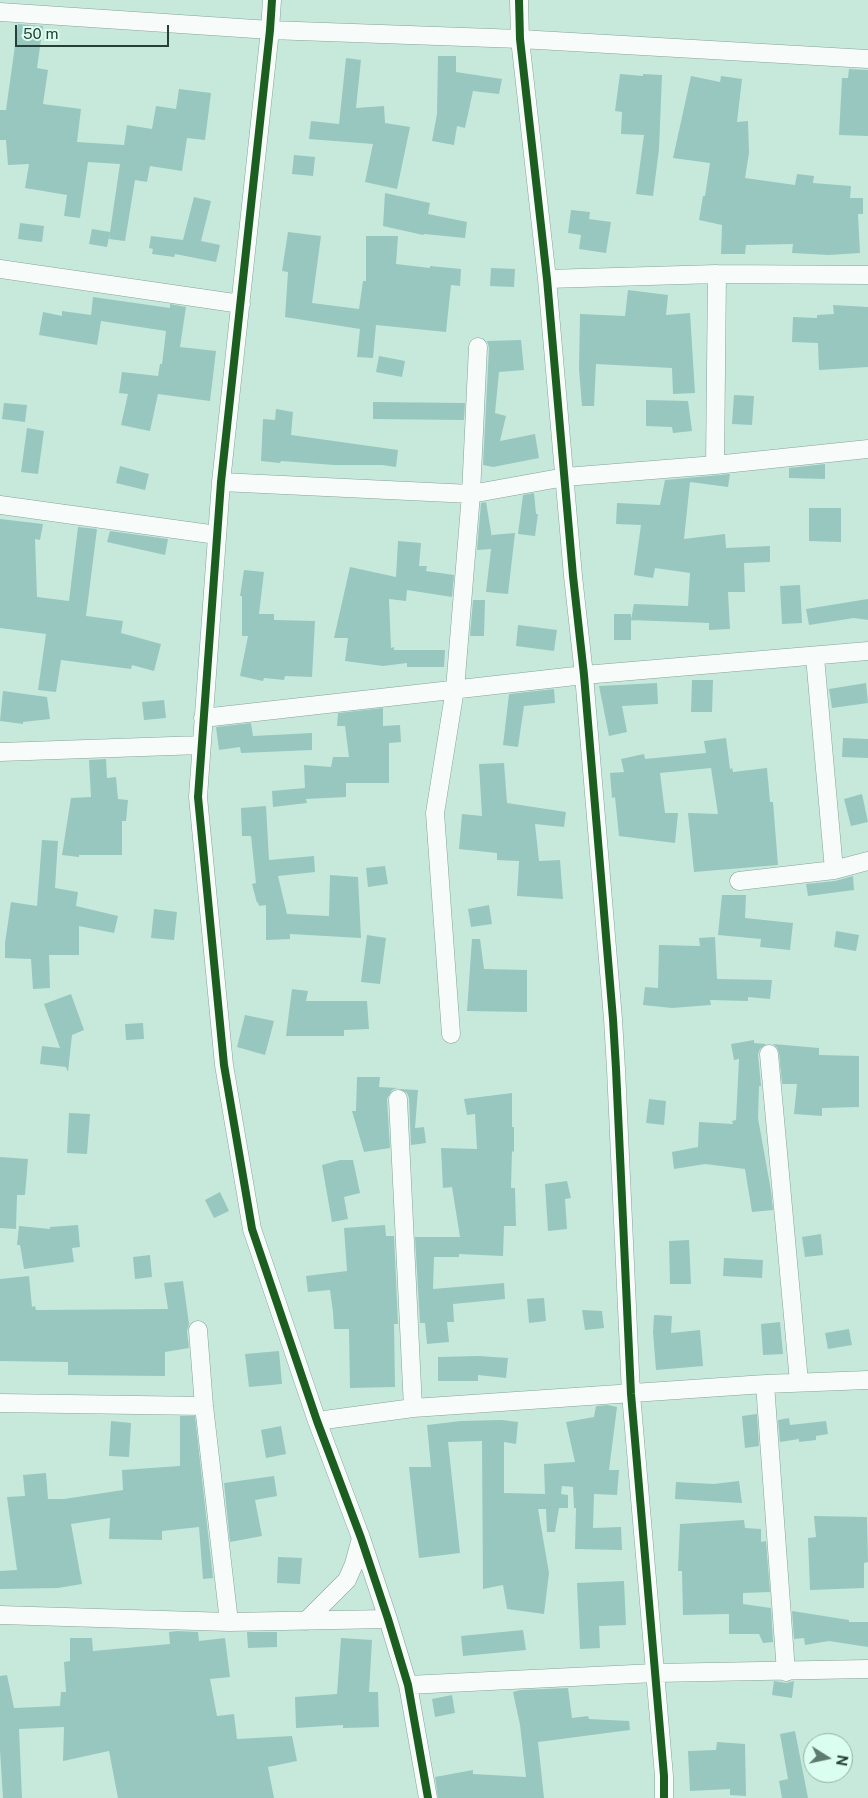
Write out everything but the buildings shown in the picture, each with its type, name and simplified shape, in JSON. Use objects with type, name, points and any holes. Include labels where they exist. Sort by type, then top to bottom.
[{"type":"street","points":[[272,0],[221,482],[200,745],[198,797],[224,1065],[252,1229],[317,1421],[361,1538],[388,1619],[408,1685],[428,1798]]},
{"type":"street","points":[[520,0],[520,39],[547,279],[584,675],[612,1019],[631,1394],[664,1798]]},
{"type":"street","points":[[0,12],[270,30],[520,39],[868,59]]},
{"type":"street","points":[[0,269],[241,304]]},
{"type":"street","points":[[547,279],[717,274],[868,275]]},
{"type":"street","points":[[715,465],[717,274]]},
{"type":"street","points":[[451,1034],[435,813],[455,689],[471,494],[478,348]]},
{"type":"street","points":[[221,482],[471,494],[565,477],[715,465],[868,449]]},
{"type":"street","points":[[0,505],[217,535]]},
{"type":"street","points":[[203,718],[584,675],[815,657],[868,651]]},
{"type":"street","points":[[815,657],[834,870]]},
{"type":"street","points":[[0,752],[200,745]]},
{"type":"street","points":[[739,881],[834,870],[868,861]]},
{"type":"street","points":[[769,1054],[799,1382]]},
{"type":"street","points":[[398,1099],[413,1408]]},
{"type":"street","points":[[198,1330],[204,1406],[229,1622]]},
{"type":"street","points":[[317,1421],[413,1408],[764,1384],[868,1380]]},
{"type":"street","points":[[764,1384],[786,1672]]},
{"type":"street","points":[[0,1403],[204,1406]]},
{"type":"street","points":[[306,1621],[347,1580],[354,1564],[361,1538]]},
{"type":"street","points":[[0,1615],[229,1622],[388,1619]]},
{"type":"street","points":[[408,1685],[655,1673],[868,1669]]},
{"type":"cycle path","points":[[272,0],[221,482],[198,797],[224,1065],[252,1229],[317,1421],[361,1538],[388,1619],[408,1685],[428,1798]]},
{"type":"cycle path","points":[[519,0],[520,39],[547,279],[573,576],[584,675],[613,1019],[631,1394],[664,1776],[664,1798]]}]
